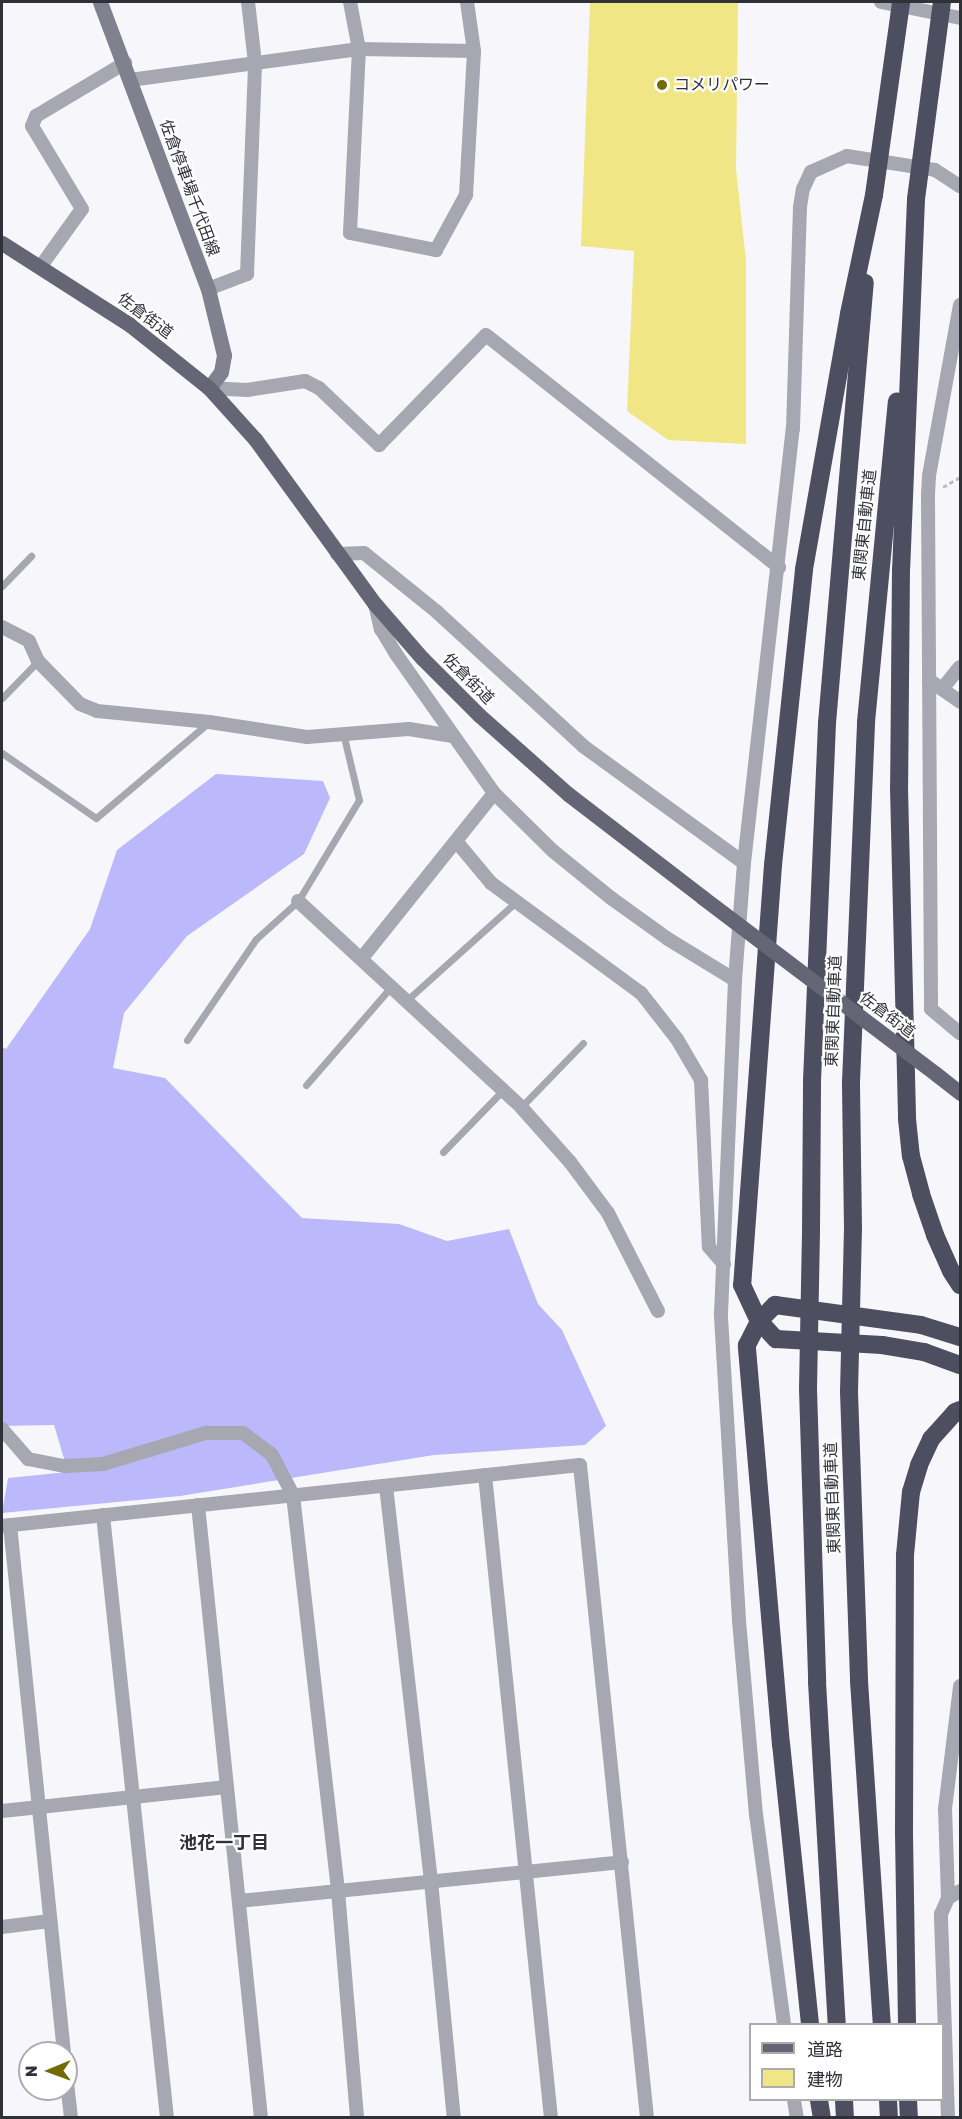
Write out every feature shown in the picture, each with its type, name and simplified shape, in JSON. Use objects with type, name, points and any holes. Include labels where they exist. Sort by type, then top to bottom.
[{"type":"highway","name":"東関東自動車道","points":[[837,2023],[817,1682],[808,1389],[812,1081],[826,723],[849,448],[874,195],[901,2]]},
{"type":"highway","name":"東関東自動車道","points":[[882,2023],[859,1681],[849,1392],[853,1229],[851,1082],[866,722],[916,199],[942,2]]},
{"type":"highway","points":[[874,195],[849,314],[804,570],[774,854],[742,1285],[759,1321],[776,1339],[882,1346],[924,1352],[960,1365]]},
{"type":"highway","points":[[916,199],[901,569],[899,742],[900,929],[907,1119],[911,1156],[921,1194],[935,1235],[960,1285]]},
{"type":"highway","points":[[810,2023],[781,1745],[747,1345],[759,1321],[775,1305],[921,1325],[960,1337]]},
{"type":"highway","points":[[907,2023],[904,1832],[905,1555],[911,1492],[919,1464],[931,1439],[955,1412],[960,1410]]},
{"type":"highway","points":[[819,2101],[822,2118]]},
{"type":"highway","points":[[844,2101],[845,2118]]},
{"type":"highway","points":[[888,2101],[889,2118]]},
{"type":"highway","points":[[908,2101],[909,2118]]},
{"type":"main road","name":"佐倉停車場千代田線","points":[[100,2],[125,63],[208,289],[224,355],[221,372],[209,388]]},
{"type":"main road","name":"佐倉街道","points":[[2,243],[130,325],[209,388],[261,447],[375,604],[422,658],[479,715],[568,794],[960,1093]]},
{"type":"street","points":[[208,289],[247,274],[255,63],[248,2]]},
{"type":"street","points":[[350,2],[359,49],[350,233],[436,250],[466,195],[474,51],[467,2]]},
{"type":"street","points":[[881,2],[960,18]]},
{"type":"street","points":[[130,80],[359,49],[474,51]]},
{"type":"street","points":[[41,266],[82,209],[32,126],[36,116],[125,63]]},
{"type":"street","points":[[784,2023],[756,1815],[739,1620],[721,1314],[735,980],[744,863],[794,429],[801,207],[803,189],[811,172],[847,156],[935,170],[960,186]]},
{"type":"street","points":[[960,305],[929,476],[931,1009],[960,1033]]},
{"type":"street","points":[[209,388],[247,390],[305,381],[319,388],[379,445],[486,335],[779,567]]},
{"type":"street","points":[[337,554],[364,553],[437,612],[583,746],[744,863]]},
{"type":"street","points":[[375,604],[381,629],[396,654],[494,793],[553,851],[611,898],[668,939],[735,980]]},
{"type":"street","points":[[2,627],[29,641],[38,661],[81,704],[97,711],[209,722],[307,737],[409,729],[452,736]]},
{"type":"street","points":[[942,689],[960,667]]},
{"type":"street","points":[[929,680],[960,702]]},
{"type":"street","points":[[362,958],[494,793]]},
{"type":"street","points":[[456,841],[491,883],[641,993],[677,1039],[700,1080],[709,1247],[724,1264]]},
{"type":"street","points":[[298,902],[362,958],[521,1107],[570,1162],[608,1213],[658,1311]]},
{"type":"street","points":[[2,1429],[28,1459],[65,1466],[103,1464],[206,1433],[243,1433],[272,1455],[293,1495],[338,1891],[357,2118]]},
{"type":"street","points":[[63,2041],[39,1807],[6,1525],[580,1465],[647,2118]]},
{"type":"street","points":[[485,1475],[551,2118]]},
{"type":"street","points":[[386,1486],[431,1881],[454,2118]]},
{"type":"street","points":[[198,1505],[261,2118]]},
{"type":"street","points":[[103,1515],[167,2118]]},
{"type":"street","points":[[948,2118],[941,1914],[954,1894],[945,1809],[960,1686]]},
{"type":"street","points":[[2,1811],[227,1787]]},
{"type":"street","points":[[239,1901],[622,1862]]},
{"type":"street","points":[[2,1927],[50,1921]]},
{"type":"street","points":[[68,2101],[70,2118]]},
{"type":"street","points":[[794,2101],[797,2118]]},
{"type":"lane","points":[[2,586],[31,556]]},
{"type":"lane","points":[[2,698],[38,661]]},
{"type":"lane","points":[[2,753],[96,818],[209,722]]},
{"type":"lane","points":[[188,1040],[256,939],[298,902],[359,800],[343,733]]},
{"type":"lane","points":[[407,1000],[517,901]]},
{"type":"lane","points":[[306,1084],[392,986]]},
{"type":"lane","points":[[521,1107],[583,1043]]},
{"type":"lane","points":[[442,1152],[503,1090]]},
{"type":"shaded area","points":[[216,774],[323,781],[330,798],[304,854],[187,936],[124,1013],[113,1068],[165,1078],[302,1218],[399,1224],[447,1241],[509,1229],[538,1304],[562,1330],[606,1426],[585,1445],[434,1455],[180,1496],[2,1513],[8,1478],[68,1472],[54,1425],[2,1426],[2,1047],[6,1049],[90,929],[117,850]]},
{"type":"building","name":"コメリパワー","points":[[590,2],[738,2],[736,169],[746,261],[746,444],[668,440],[627,411],[634,251],[581,246]]},
{"type":"place","name":"コメリパワー","points":[[662,85]]},
{"type":"district","name":"池花一丁目","points":[[224,1843]]}]
